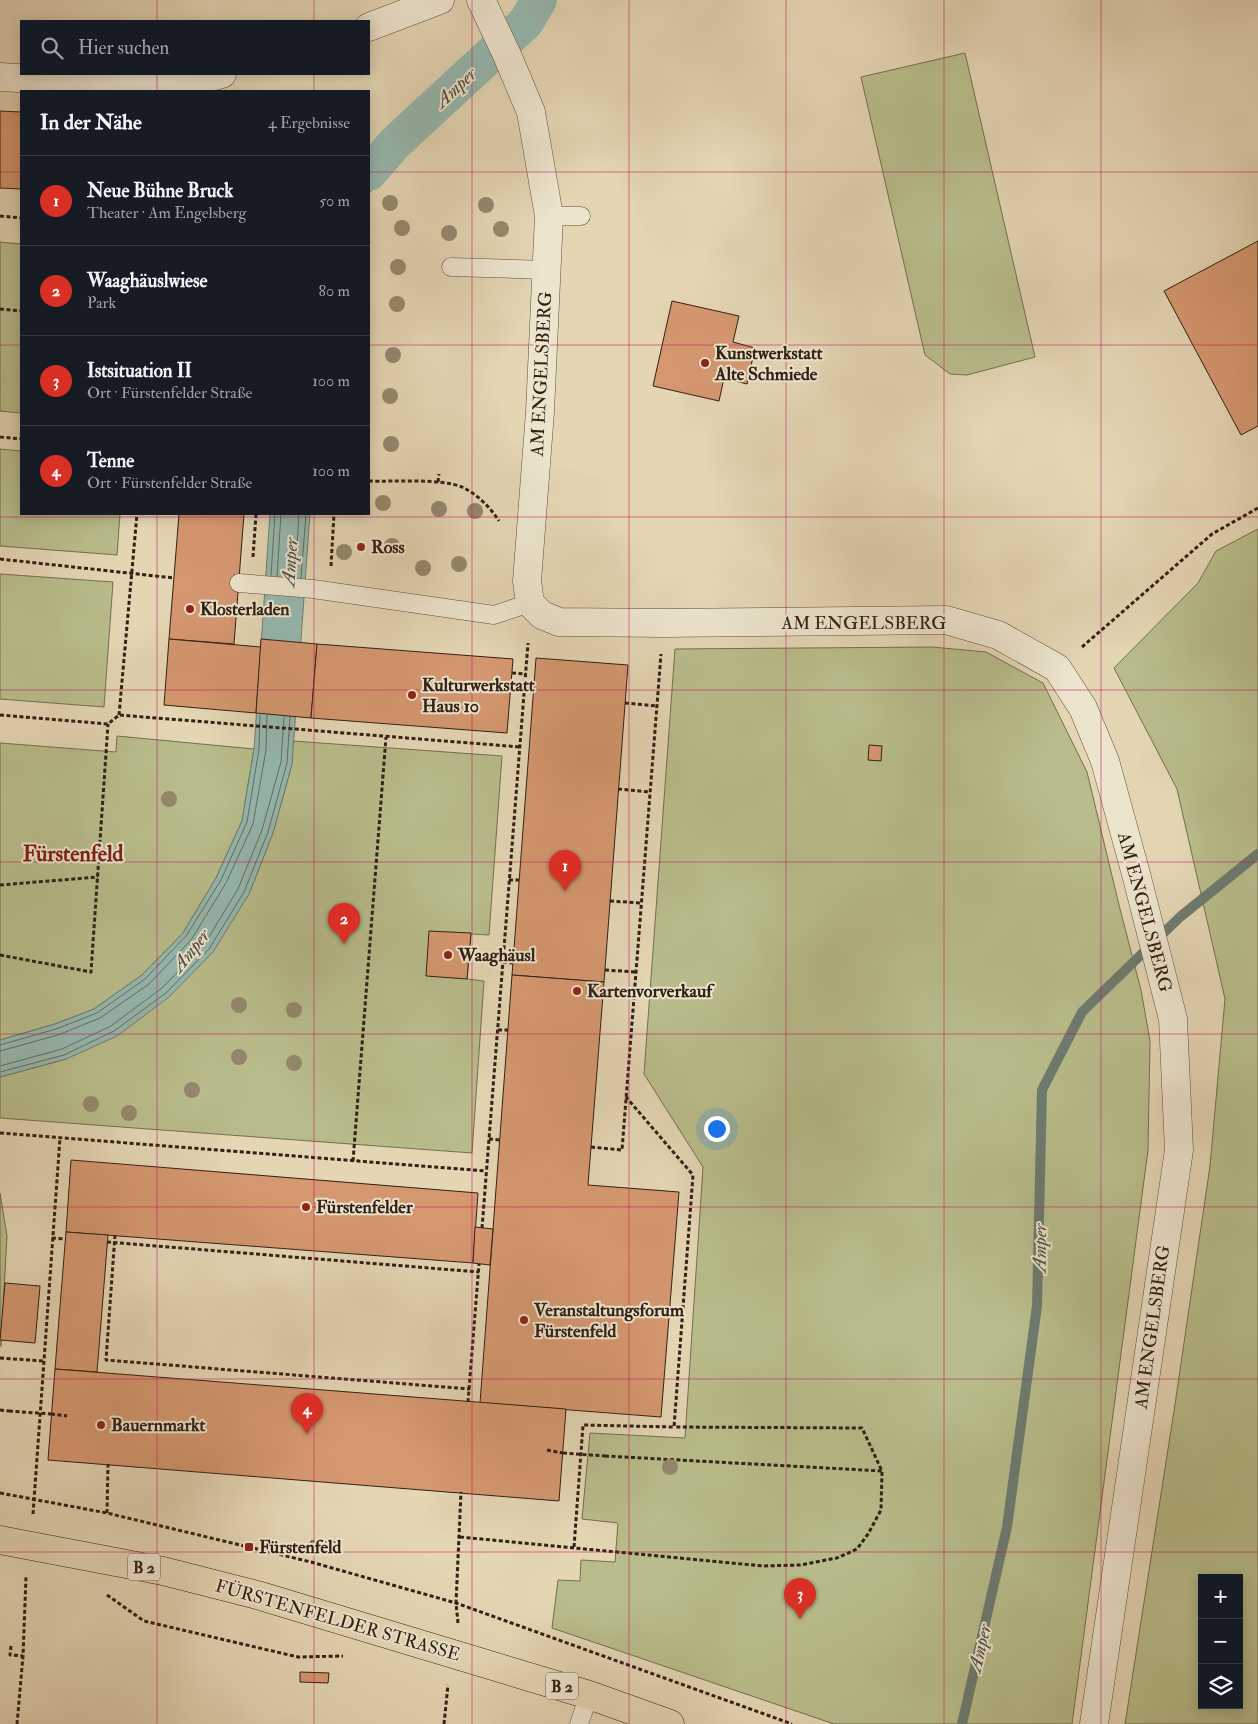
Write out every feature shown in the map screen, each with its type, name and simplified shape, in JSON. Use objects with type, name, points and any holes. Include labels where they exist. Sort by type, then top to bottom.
[{"type":"main road","name":"FÜRSTENFELDER STRASSE","points":[[0,1540],[163,1571],[257,1595],[589,1695],[670,1724]]},
{"type":"street","points":[[370,27],[440,0]]},
{"type":"street","name":"AM ENGELSBERG","points":[[486,9],[531,112],[549,216],[540,412],[527,581],[530,603],[542,615],[559,622],[664,623],[946,620],[998,634],[1056,668],[1083,708],[1105,761],[1173,1019],[1179,1150],[1094,1724]]},
{"type":"street","points":[[0,77],[116,84],[195,82],[219,75]]},
{"type":"lane","points":[[549,216],[581,216]]},
{"type":"lane","points":[[451,267],[547,270]]},
{"type":"lane","points":[[250,584],[322,591],[494,615],[530,603]]},
{"type":"lane","points":[[579,1724],[589,1695]]},
{"type":"path","points":[[0,216],[20,218]]},
{"type":"path","points":[[0,308],[20,311]]},
{"type":"path","points":[[0,437],[20,439]]},
{"type":"path","points":[[438,474],[438,482]]},
{"type":"path","points":[[370,481],[438,482],[461,487],[475,495],[494,512],[502,525]]},
{"type":"path","points":[[1056,668],[1212,534],[1258,508]]},
{"type":"path","points":[[119,715],[138,515]]},
{"type":"path","points":[[250,584],[256,515]]},
{"type":"path","points":[[322,591],[334,515]]},
{"type":"path","points":[[0,559],[174,578]]},
{"type":"path","points":[[591,1147],[622,1150],[664,623]]},
{"type":"path","points":[[482,1228],[527,656]]},
{"type":"path","points":[[512,673],[526,674]]},
{"type":"path","points":[[625,703],[657,706]]},
{"type":"path","points":[[0,715],[108,724],[119,715],[520,747]]},
{"type":"path","points":[[0,955],[91,972],[108,724]]},
{"type":"path","points":[[353,1161],[386,737]]},
{"type":"path","points":[[618,789],[650,792]]},
{"type":"path","points":[[0,885],[98,877]]},
{"type":"path","points":[[509,880],[520,880]]},
{"type":"path","points":[[610,901],[642,903]]},
{"type":"path","points":[[503,962],[513,963]]},
{"type":"path","points":[[605,970],[636,972]]},
{"type":"path","points":[[498,1030],[508,1030]]},
{"type":"path","points":[[626,1097],[693,1175],[674,1427]]},
{"type":"path","points":[[0,1133],[486,1171]]},
{"type":"path","points":[[18,1724],[26,1580],[34,1498],[60,1138]]},
{"type":"path","points":[[489,1139],[500,1140]]},
{"type":"path","points":[[115,1235],[106,1360],[470,1389]]},
{"type":"path","points":[[52,1238],[65,1239]]},
{"type":"path","points":[[107,1242],[479,1272]]},
{"type":"path","points":[[468,1402],[480,1264]]},
{"type":"path","points":[[0,1358],[44,1361]]},
{"type":"path","points":[[0,1410],[67,1416]]},
{"type":"path","points":[[460,1537],[763,1566],[800,1565],[836,1558],[857,1549],[868,1534],[881,1510],[882,1471],[862,1428],[583,1425],[574,1547]]},
{"type":"path","points":[[547,1450],[605,1456],[882,1471]]},
{"type":"path","points":[[107,1513],[108,1464]]},
{"type":"path","points":[[458,1624],[456,1603],[461,1492]]},
{"type":"path","points":[[0,1493],[107,1513],[311,1562],[456,1603],[792,1724]]},
{"type":"path","points":[[26,1580],[35,1581]]},
{"type":"path","points":[[99,1594],[108,1596],[144,1621],[298,1657],[347,1656]]},
{"type":"path","points":[[11,1646],[10,1655],[23,1656]]},
{"type":"path","points":[[444,1724],[448,1682]]},
{"type":"green space","points":[[965,53],[1035,357],[967,375],[950,374],[925,355],[861,77]]},
{"type":"green space","points":[[0,242],[20,244],[20,413],[0,411]]},
{"type":"green space","points":[[0,449],[20,451],[20,515],[120,515],[117,555],[0,546]]},
{"type":"green space","points":[[1258,529],[1258,1724],[1125,1724],[1210,1166],[1225,999],[1177,789],[1114,668],[1198,583],[1216,551]]},
{"type":"green space","points":[[0,574],[113,582],[104,707],[0,699]]},
{"type":"green space","points":[[932,647],[986,652],[1043,683],[1087,772],[1141,990],[1150,1041],[1148,1150],[1072,1724],[834,1724],[552,1628],[558,1580],[580,1581],[581,1560],[615,1562],[618,1523],[582,1519],[590,1433],[685,1438],[703,1167],[644,1074],[675,649]]},
{"type":"green space","points":[[117,736],[254,749],[242,821],[216,878],[183,933],[142,975],[94,1009],[55,1024],[0,1040],[0,743],[116,752]]},
{"type":"green space","points":[[293,741],[502,756],[489,935],[471,934],[467,979],[484,981],[472,1153],[0,1118],[0,1077],[66,1059],[249,894],[273,833],[292,764]]},
{"type":"green space","points":[[0,1193],[7,1236],[1,1346],[0,1346]]},
{"type":"water","points":[[449,93],[400,159],[370,192],[370,146]]},
{"type":"water","points":[[270,515],[310,515],[292,764],[273,833],[249,894],[213,952],[169,997],[117,1036],[66,1059],[0,1077],[0,1040],[55,1024],[94,1009],[142,975],[183,933],[216,878],[242,821],[254,749]]},
{"type":"building","points":[[0,111],[20,112],[20,189],[0,188]]},
{"type":"building","points":[[1258,241],[1258,426],[1241,435],[1164,291]]},
{"type":"building","name":"Kunstwerkstatt Alte Schmiede","points":[[672,301],[739,316],[733,342],[755,348],[747,384],[724,378],[719,401],[653,386]]},
{"type":"building","points":[[179,515],[244,515],[234,644],[169,639]]},
{"type":"building","points":[[169,639],[261,647],[256,713],[164,705]]},
{"type":"building","points":[[261,639],[317,644],[311,718],[256,713]]},
{"type":"building","name":"Kulturwerkstatt Haus 10","points":[[317,644],[513,659],[507,733],[311,718]]},
{"type":"building","points":[[536,658],[628,665],[604,982],[512,975]]},
{"type":"building","points":[[869,745],[882,746],[881,761],[868,760]]},
{"type":"building","name":"Waaghäusl","points":[[429,931],[471,933],[467,979],[426,976]]},
{"type":"building","points":[[512,975],[604,982],[588,1185],[679,1192],[661,1417],[480,1403]]},
{"type":"building","points":[[71,1160],[478,1193],[473,1263],[66,1232]]},
{"type":"building","points":[[475,1227],[493,1229],[490,1265],[473,1263]]},
{"type":"building","points":[[66,1232],[108,1235],[97,1372],[55,1369]]},
{"type":"building","points":[[5,1283],[40,1286],[35,1343],[0,1340]]},
{"type":"building","points":[[55,1369],[566,1409],[559,1501],[48,1460]]},
{"type":"building","points":[[311,1541],[338,1542],[338,1552],[311,1551]]},
{"type":"building","points":[[300,1672],[329,1673],[328,1683],[300,1682]]},
{"type":"waterway","name":"Amper","points":[[370,172],[395,143],[526,22],[539,0]]},
{"type":"waterway","name":"Amper","points":[[962,1724],[1007,1527],[1037,1306],[1042,1090],[1082,1012],[1180,917],[1258,854]]},
{"type":"place","name":"Kunstwerkstatt Alte Schmiede","points":[[705,363]]},
{"type":"place","name":"Ross","points":[[361,547]]},
{"type":"place","name":"Klosterladen","points":[[190,609]]},
{"type":"place","name":"Kulturwerkstatt Haus 10","points":[[412,695]]},
{"type":"place","name":"Neue Bühne Bruck","points":[[565,891]]},
{"type":"place","name":"Waaghäuslwiese","points":[[344,944]]},
{"type":"place","name":"Waaghäusl","points":[[448,955]]},
{"type":"place","name":"Kartenvorverkauf","points":[[577,991]]},
{"type":"place","name":"Fürstenfelder","points":[[306,1207]]},
{"type":"place","name":"Veranstaltungsforum Fürstenfeld","points":[[524,1320]]},
{"type":"place","name":"Bauernmarkt","points":[[101,1425]]},
{"type":"place","name":"Tenne","points":[[307,1434]]},
{"type":"place","name":"Fürstenfeld","points":[[249,1547]]},
{"type":"place","name":"Istsituation II","points":[[800,1619]]},
{"type":"district","name":"Fürstenfeld","points":[[73,853]]}]
